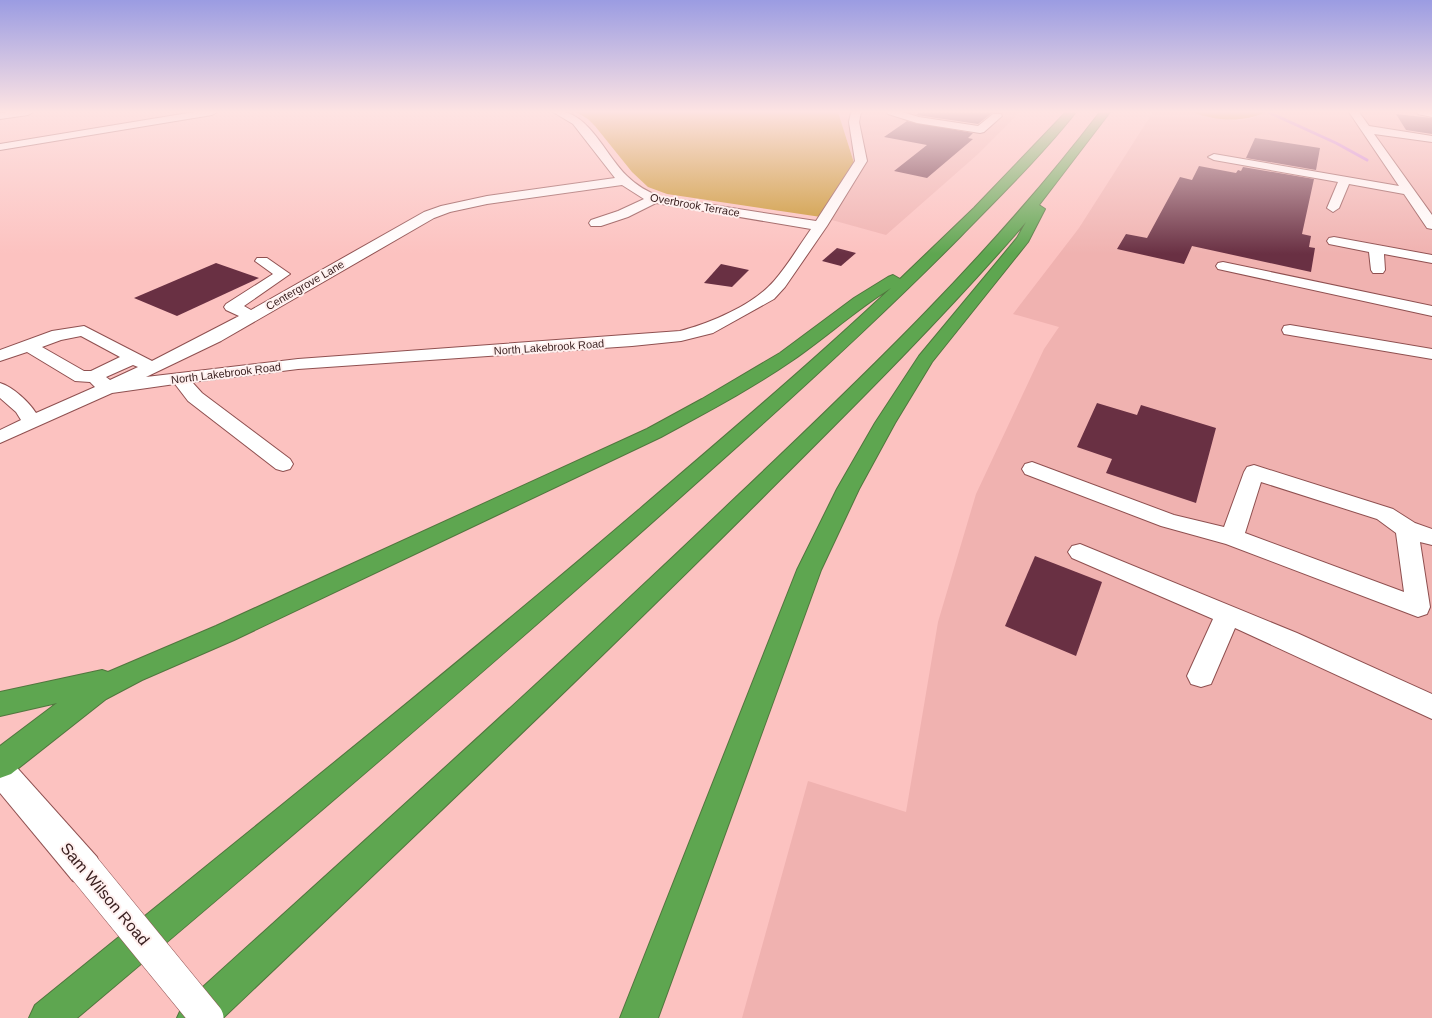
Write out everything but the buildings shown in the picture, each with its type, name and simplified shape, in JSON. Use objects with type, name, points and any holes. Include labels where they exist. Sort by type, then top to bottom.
[{"type":"highway","points":[[48,1018],[309,803],[586,569],[782,396],[941,249],[1027,160]]},
{"type":"highway","points":[[196,1018],[648,597],[901,349],[992,251],[1054,180],[1069,160]]},
{"type":"highway","points":[[639,1018],[809,570],[848,489],[885,423],[925,360],[1023,240],[1054,180]]},
{"type":"highway","points":[[0,764],[85,699],[132,672],[232,630],[654,433],[716,400],[780,361],[860,301],[941,249]]},
{"type":"highway","points":[[0,704],[78,687],[132,672]]},
{"type":"street","name":"Overbrook Terrace","points":[[607,160],[624,181],[638,192],[654,199],[820,226]]},
{"type":"street","name":"North Lakebrook Road","points":[[108,388],[298,364],[681,336],[707,329],[732,317],[768,296],[780,284],[820,226],[861,160]]},
{"type":"street","points":[[1229,160],[1345,179],[1425,195]]},
{"type":"street","points":[[1386,160],[1432,225]]},
{"type":"street","points":[[1333,208],[1345,179]]},
{"type":"street","name":"Centergrove Lane","points":[[0,437],[152,368],[215,337],[400,230],[437,212],[494,198],[624,181]]},
{"type":"street","points":[[596,223],[623,214],[654,199]]},
{"type":"street","points":[[1334,241],[1432,259]]},
{"type":"street","points":[[1376,249],[1378,270]]},
{"type":"street","points":[[251,316],[232,306],[283,274],[262,261]]},
{"type":"street","points":[[1223,266],[1432,311]]},
{"type":"street","points":[[1290,330],[1432,354]]},
{"type":"street","points":[[0,356],[58,335],[84,331],[152,368]]},
{"type":"street","points":[[29,346],[81,377],[94,376],[133,358]]},
{"type":"street","points":[[94,376],[108,388]]},
{"type":"street","points":[[180,378],[195,397],[283,464]]},
{"type":"street","points":[[0,389],[24,409],[32,423]]},
{"type":"street","points":[[1032,469],[1169,521],[1232,537],[1427,610]]},
{"type":"street","points":[[1232,537],[1254,472],[1385,514],[1407,529],[1432,537]]},
{"type":"street","points":[[1407,529],[1427,610]]},
{"type":"street","points":[[1080,552],[1228,615],[1432,707]]},
{"type":"street","points":[[1202,676],[1228,615]]},
{"type":"street","name":"Sam Wilson Road","points":[[0,771],[85,869],[207,1018]]},
{"type":"shaded area","points":[[622,160],[853,160],[855,166],[821,217],[667,194],[648,187],[632,172]]},
{"type":"shaded area","points":[[853,160],[972,160],[886,235],[821,217],[855,166]]},
{"type":"shaded area","points":[[1123,160],[1432,160],[1432,1018],[742,1018],[808,781],[906,812],[938,622],[976,494],[1044,349],[1059,327],[1013,314],[1079,228]]}]
